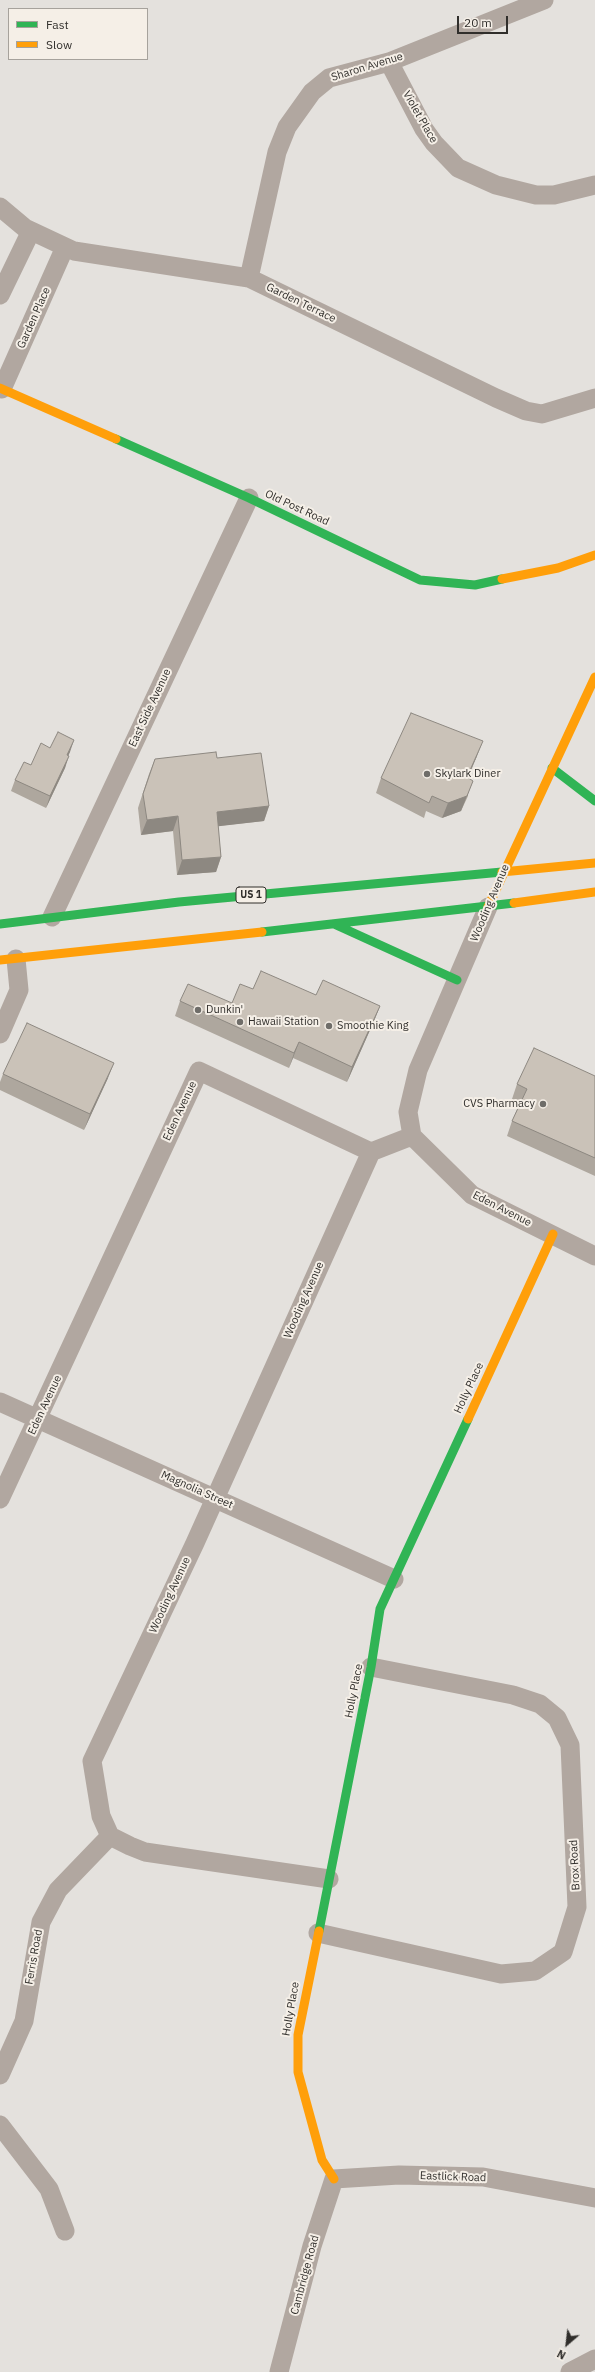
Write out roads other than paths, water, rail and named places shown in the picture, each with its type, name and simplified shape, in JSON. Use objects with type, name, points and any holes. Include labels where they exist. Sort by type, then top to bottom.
[{"type":"main road","name":"Old Post Road","points":[[1,388],[249,498],[420,580],[475,585],[558,568],[595,555]]},
{"type":"main road","name":"Wooding Avenue","points":[[488,907],[595,677]]},
{"type":"main road","points":[[552,768],[595,801]]},
{"type":"main road","name":"US 1","points":[[0,924],[179,902],[400,880],[503,873],[595,863]]},
{"type":"main road","points":[[8,959],[488,907],[595,892]]},
{"type":"main road","points":[[333,923],[457,980]]},
{"type":"main road","name":"Holly Place","points":[[334,2179],[322,2160],[298,2072],[298,2035],[372,1667],[380,1609],[553,1234]]},
{"type":"street","name":"Sharon Avenue","points":[[249,278],[276,152],[287,127],[312,92],[329,78],[390,62],[544,0]]},
{"type":"street","name":"Violet Place","points":[[390,62],[424,129],[434,143],[458,168],[496,185],[536,195],[554,195],[595,185]]},
{"type":"street","name":"Garden Terrace","points":[[0,207],[31,231],[74,251],[249,278],[496,398],[526,411],[542,414],[595,398]]},
{"type":"street","points":[[0,295],[31,231]]},
{"type":"street","name":"Garden Place","points":[[1,388],[65,247]]},
{"type":"street","name":"East Side Avenue","points":[[52,917],[249,498]]},
{"type":"street","name":"Wooding Avenue","points":[[412,1136],[408,1112],[418,1070],[488,907]]},
{"type":"street","points":[[0,1034],[19,990],[8,959]]},
{"type":"street","name":"Eden Avenue","points":[[0,1499],[199,1071],[371,1152]]},
{"type":"street","points":[[371,1152],[412,1136]]},
{"type":"street","name":"Eden Avenue","points":[[412,1136],[472,1195],[595,1256]]},
{"type":"street","name":"Wooding Avenue","points":[[110,1836],[101,1816],[92,1761],[215,1498],[371,1152]]},
{"type":"street","name":"Magnolia Street","points":[[0,1402],[394,1579]]},
{"type":"street","name":"Brox Road","points":[[318,1933],[501,1974],[535,1971],[563,1952],[577,1907],[570,1745],[557,1718],[540,1704],[513,1695],[372,1667]]},
{"type":"street","points":[[110,1836],[145,1852],[329,1879]]},
{"type":"street","name":"Ferris Road","points":[[0,2075],[24,2021],[41,1922],[58,1890],[110,1836]]},
{"type":"street","points":[[0,2125],[49,2189],[65,2231]]},
{"type":"street","name":"Eastlick Road","points":[[334,2179],[399,2175],[483,2177],[595,2198]]},
{"type":"street","name":"Cambridge Road","points":[[279,2372],[312,2246],[334,2179]]},
{"type":"street","points":[[570,2372],[595,2359]]},
{"type":"place","name":"Skylark Diner","points":[[427,774]]},
{"type":"place","name":"Dunkin'","points":[[198,1010]]},
{"type":"place","name":"Hawaii Station","points":[[240,1022]]},
{"type":"place","name":"Smoothie King","points":[[329,1026]]},
{"type":"place","name":"CVS Pharmacy","points":[[543,1104]]}]
